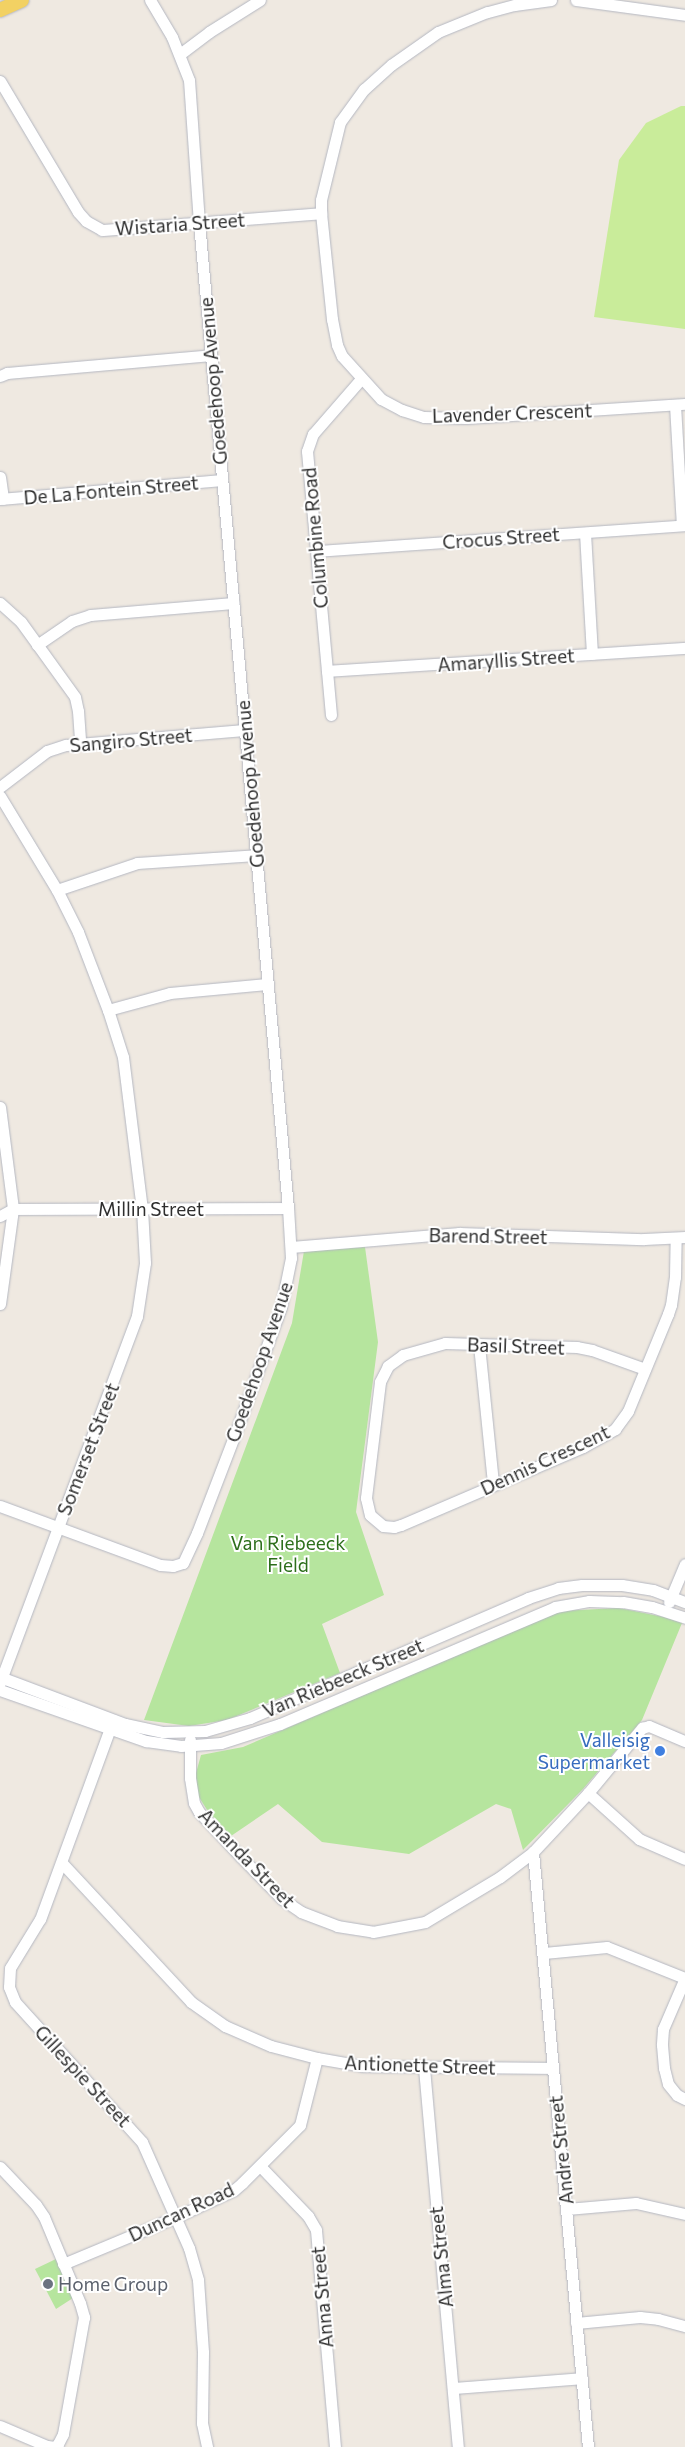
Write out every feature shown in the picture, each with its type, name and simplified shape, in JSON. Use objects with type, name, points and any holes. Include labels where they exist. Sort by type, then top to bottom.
[{"type":"main road","points":[[0,10],[22,0]]},
{"type":"street","name":"Goedehoop Avenue","points":[[58,1526],[160,1565],[173,1566],[185,1561],[236,1434],[281,1308],[289,1272],[291,1247],[199,223],[189,80],[180,54],[150,0]]},
{"type":"street","points":[[180,54],[209,32],[260,0]]},
{"type":"street","name":"Lavender Crescent","points":[[551,0],[513,3],[438,32],[390,65],[364,89],[340,122],[336,131],[321,200],[333,331],[342,356],[361,380],[381,399],[393,406],[435,418],[466,418],[680,404]]},
{"type":"street","points":[[576,0],[685,15]]},
{"type":"street","name":"Wistaria Street","points":[[0,81],[78,212],[86,221],[102,230],[321,213]]},
{"type":"street","points":[[0,376],[7,373],[211,356]]},
{"type":"street","name":"Columbine Road","points":[[332,715],[308,444],[313,434],[361,380]]},
{"type":"street","points":[[680,404],[683,525]]},
{"type":"street","points":[[0,477],[2,499]]},
{"type":"street","name":"De La Fontein Street","points":[[2,499],[222,480]]},
{"type":"street","name":"Crocus Street","points":[[316,551],[683,525]]},
{"type":"street","points":[[584,533],[592,654]]},
{"type":"street","points":[[0,603],[21,622],[75,697],[80,742]]},
{"type":"street","points":[[37,645],[72,621],[90,614],[233,603]]},
{"type":"street","name":"Amaryllis Street","points":[[327,671],[685,648]]},
{"type":"street","name":"Sangiro Street","points":[[0,787],[47,752],[66,744],[244,730]]},
{"type":"street","name":"Somerset Street","points":[[0,796],[57,890],[78,932],[108,1010],[123,1057],[142,1209],[145,1264],[137,1316],[1,1679]]},
{"type":"street","points":[[57,890],[137,863],[256,855]]},
{"type":"street","points":[[108,1010],[170,993],[267,984]]},
{"type":"street","points":[[0,1107],[13,1209],[2,1278],[0,1304]]},
{"type":"street","name":"Millin Street","points":[[13,1209],[288,1208]]},
{"type":"street","points":[[0,1216],[13,1209]]},
{"type":"street","name":"Barend Street","points":[[291,1247],[459,1233],[680,1238]]},
{"type":"street","name":"Dennis Crescent","points":[[372,1518],[383,1526],[394,1527],[610,1433],[625,1416],[673,1297],[680,1238]]},
{"type":"street","name":"Basil Street","points":[[372,1518],[367,1508],[366,1498],[380,1382],[388,1366],[403,1355],[434,1345],[586,1348],[645,1368]]},
{"type":"street","points":[[479,1345],[493,1484]]},
{"type":"street","points":[[0,1506],[58,1526]]},
{"type":"street","points":[[666,1611],[685,1564]]},
{"type":"street","name":"Van Riebeeck Street","points":[[0,1690],[112,1725],[163,1732],[190,1732],[224,1727],[250,1718],[528,1598],[549,1591],[572,1586],[609,1584],[639,1588],[672,1596],[685,1602]]},
{"type":"street","name":"Van Riebeeck Street","points":[[1,1679],[154,1743],[190,1746],[221,1744],[258,1733],[555,1607],[607,1601],[636,1603],[685,1618]]},
{"type":"street","name":"Gillespie Street","points":[[112,1725],[40,1919],[10,1968],[8,1982],[10,1994],[15,2002],[136,2134],[149,2156],[176,2217],[195,2263],[198,2280],[203,2352],[202,2423],[207,2447]]},
{"type":"street","name":"Amanda Street","points":[[190,1732],[192,1787],[194,1803],[199,1812],[291,1907],[338,1926],[373,1932],[425,1922],[500,1877],[533,1852],[588,1794],[640,1730],[649,1726],[685,1741]]},
{"type":"street","points":[[588,1794],[639,1839],[685,1859]]},
{"type":"street","name":"Andre Street","points":[[533,1852],[544,1953],[588,2447]]},
{"type":"street","name":"Antionette Street","points":[[62,1863],[201,2011],[225,2026],[271,2046],[316,2058],[363,2066],[553,2068]]},
{"type":"street","points":[[544,1953],[578,1949],[614,1948],[685,1978],[663,2029],[662,2045],[664,2068],[668,2084],[678,2095],[685,2099]]},
{"type":"street","name":"Duncan Road","points":[[63,2264],[176,2217],[234,2190],[261,2167],[300,2125],[316,2058]]},
{"type":"street","name":"Alma Street","points":[[424,2068],[458,2447]]},
{"type":"street","points":[[0,2167],[39,2210],[84,2317],[63,2434],[58,2444],[50,2447],[0,2426]]},
{"type":"street","name":"Anna Street","points":[[261,2167],[308,2216],[316,2230],[335,2447]]},
{"type":"street","points":[[567,2209],[636,2203],[685,2214]]},
{"type":"street","points":[[576,2323],[640,2317],[658,2319],[685,2326]]},
{"type":"street","points":[[453,2388],[582,2378]]},
{"type":"green space","points":[[681,106],[685,106],[685,329],[594,317],[619,160],[646,123]]},
{"type":"green space","name":"Van Riebeeck Field","points":[[365,1247],[378,1342],[356,1512],[384,1595],[322,1624],[340,1673],[227,1720],[189,1726],[144,1720],[292,1323],[304,1251]]},
{"type":"green space","points":[[619,1608],[664,1617],[682,1623],[642,1720],[583,1789],[523,1850],[511,1809],[496,1804],[409,1854],[322,1842],[278,1804],[231,1836],[209,1813],[197,1794],[196,1773],[201,1755],[243,1747],[559,1611]]},
{"type":"green space","points":[[56,2259],[73,2298],[56,2309],[35,2269]]},
{"type":"place","name":"Valleisig Supermarket","points":[[660,1751]]},
{"type":"place","name":"Home Group","points":[[48,2284]]}]
